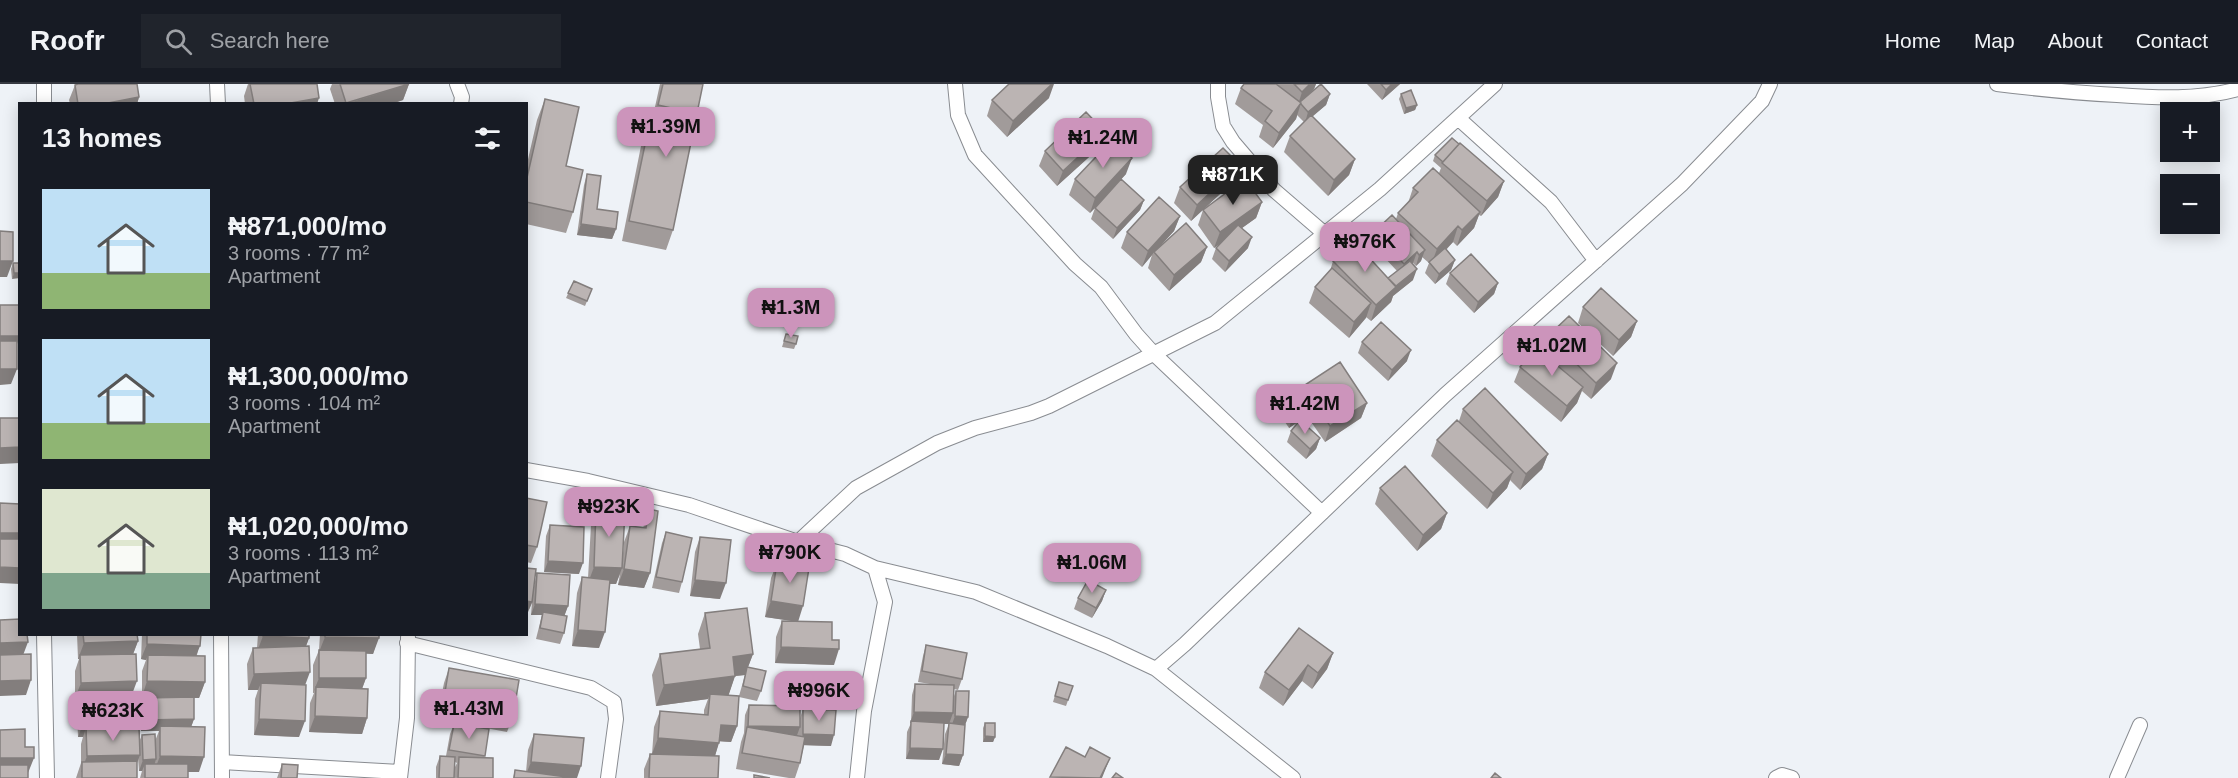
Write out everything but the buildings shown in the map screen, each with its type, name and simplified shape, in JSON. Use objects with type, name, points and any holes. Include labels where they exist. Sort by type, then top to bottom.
[{"type":"street","points":[[44,84],[44,102]]},
{"type":"street","points":[[217,84],[218,102]]},
{"type":"street","points":[[457,84],[462,97],[461,102]]},
{"type":"street","points":[[955,84],[958,115],[975,155],[1075,264],[1101,287],[1152,353],[1322,513]]},
{"type":"street","points":[[1218,84],[1223,126],[1233,142],[1274,190],[1325,234]]},
{"type":"street","points":[[798,542],[856,488],[937,443],[975,428],[1031,413],[1215,322],[1380,189],[1495,84]]},
{"type":"street","points":[[1156,669],[1185,644],[1445,395],[1682,184],[1762,101],[1770,84]]},
{"type":"street","points":[[1996,84],[2059,92],[2161,98],[2224,93],[2238,89]]},
{"type":"street","points":[[1458,118],[1551,202],[1596,261]]},
{"type":"street","points":[[528,470],[588,481],[689,505],[798,542],[845,554],[875,568],[976,592],[1107,645],[1156,669],[1293,778]]},
{"type":"street","points":[[857,778],[864,711],[885,602],[875,568]]},
{"type":"street","points":[[44,636],[47,778]]},
{"type":"street","points":[[221,636],[222,778]]},
{"type":"street","points":[[222,762],[400,775],[407,718],[408,639],[591,688],[614,702],[616,719],[608,778]]},
{"type":"street","points":[[2117,778],[2139,725]]},
{"type":"street","points":[[1776,778],[1782,775],[1792,778]]}]
